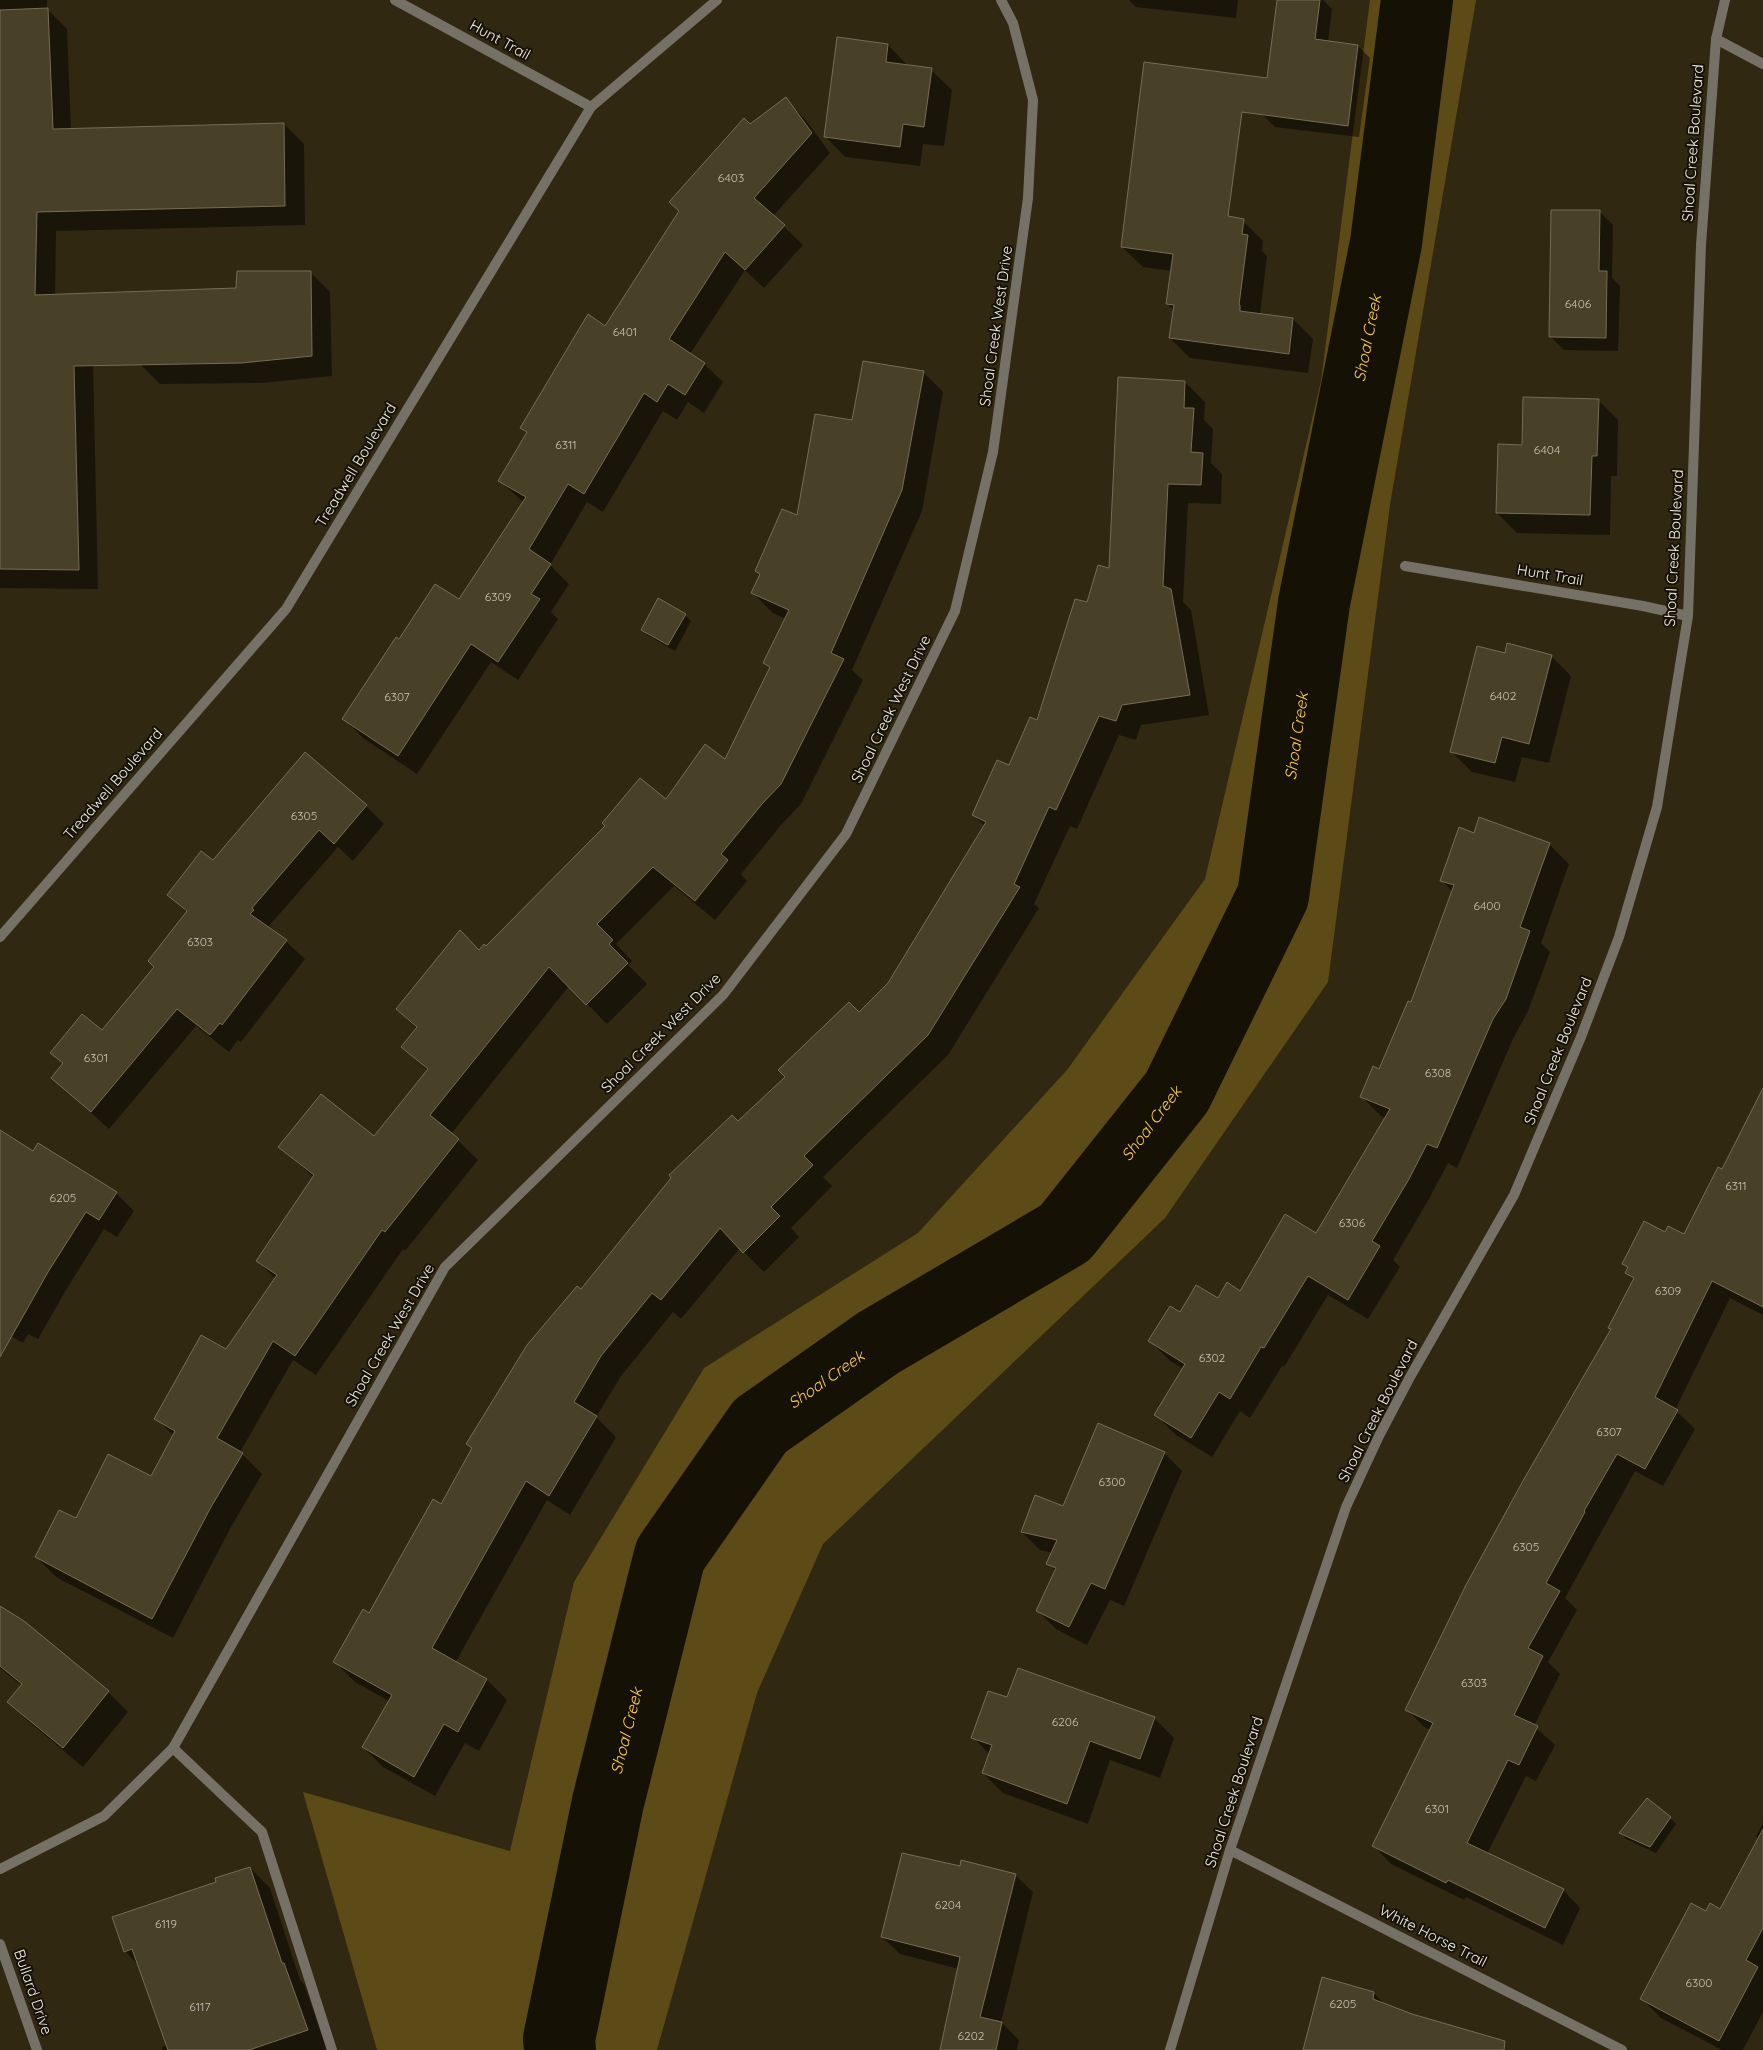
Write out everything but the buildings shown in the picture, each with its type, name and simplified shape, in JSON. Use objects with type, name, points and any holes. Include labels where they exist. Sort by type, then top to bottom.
[{"type":"street","name":"Hunt Trail","points":[[396,0],[591,107]]},
{"type":"street","name":"Treadwell Boulevard","points":[[0,937],[286,609],[591,107],[717,0]]},
{"type":"street","name":"Shoal Creek West Drive","points":[[0,1869],[104,1816],[173,1748],[445,1268],[723,995],[846,834],[955,611],[993,452],[1028,198],[1033,100],[1013,23],[1002,0]]},
{"type":"street","name":"Shoal Creek Boulevard","points":[[1170,2050],[1230,1850],[1346,1507],[1379,1436],[1410,1377],[1514,1195],[1581,1037],[1619,937],[1657,807],[1688,616],[1701,245],[1716,39],[1725,0]]},
{"type":"street","points":[[1716,39],[1763,64]]},
{"type":"street","name":"Hunt Trail","points":[[1405,566],[1644,606],[1688,616]]},
{"type":"street","points":[[173,1748],[262,1832],[332,2050]]},
{"type":"street","name":"White Horse Trail","points":[[1230,1850],[1622,2050]]},
{"type":"street","name":"Bullard Drive","points":[[0,1944],[37,2050]]},
{"type":"shaded area","points":[[1370,0],[1476,0],[1390,505],[1328,982],[1165,1218],[823,1544],[757,1693],[657,2050],[377,2050],[303,1792],[510,1851],[574,1582],[704,1368],[918,1233],[1067,1070],[1205,879],[1321,381]]},
{"type":"waterway","name":"Shoal Creek","points":[[560,2050],[559,2039],[608,1802],[670,1555],[760,1426],[878,1343],[1065,1233],[1177,1092],[1273,896],[1314,603],[1386,243],[1417,0]]}]
